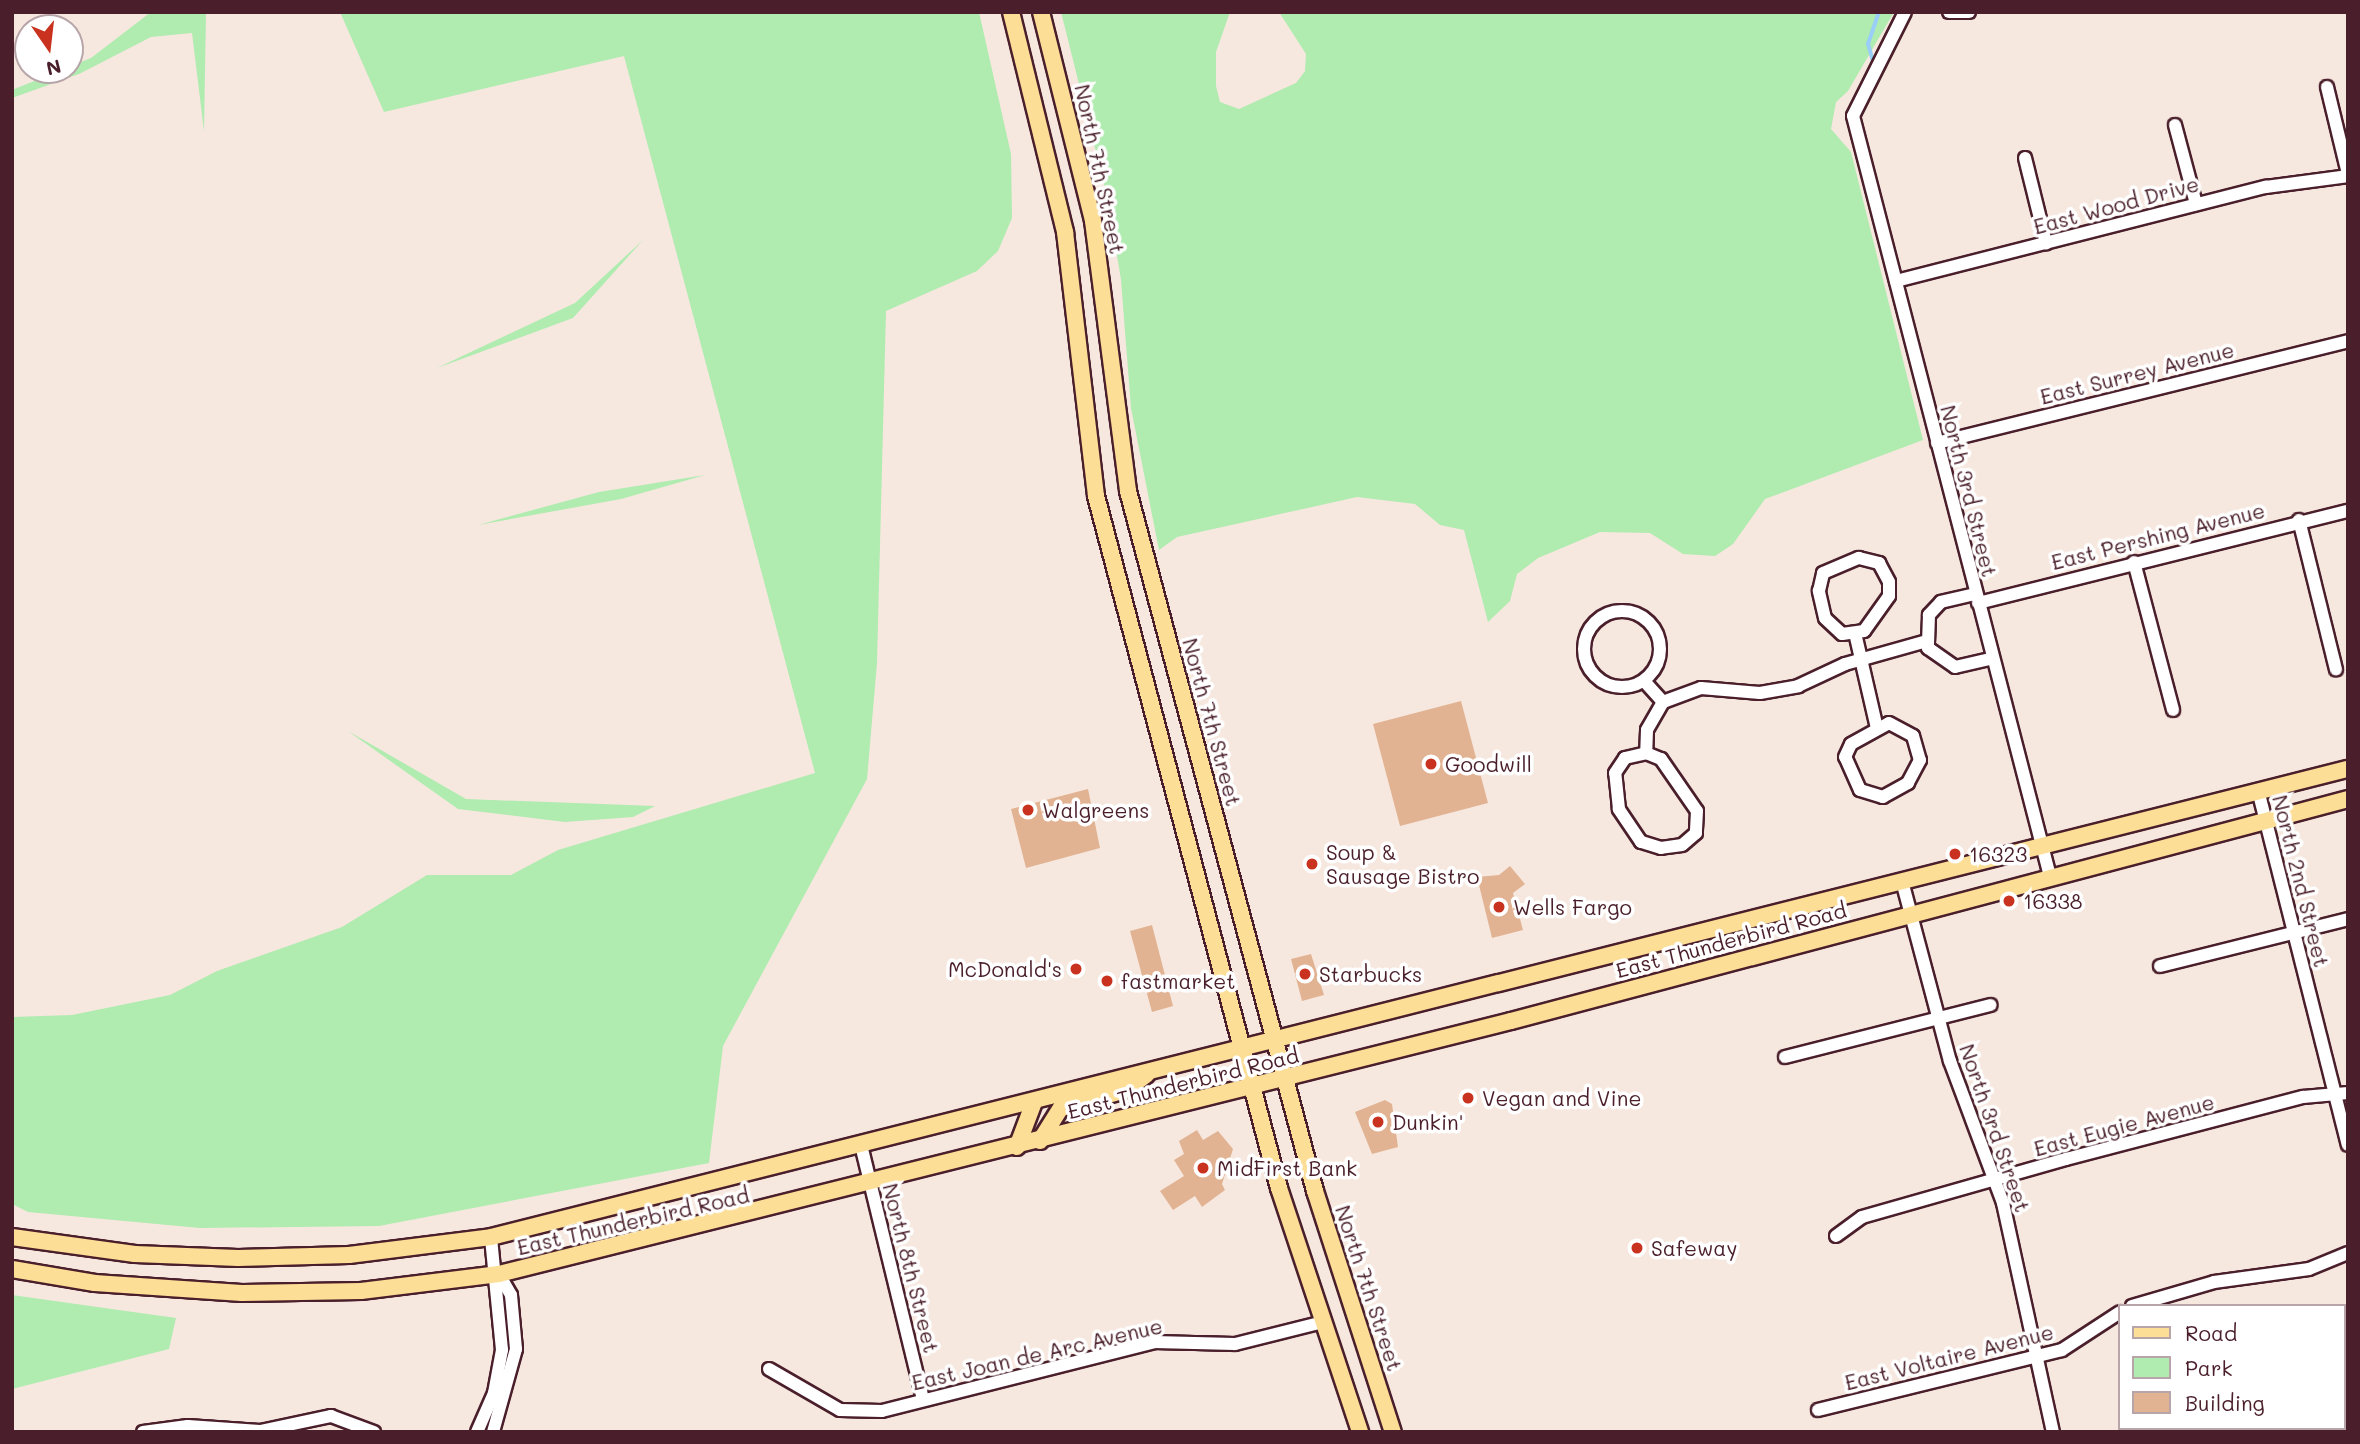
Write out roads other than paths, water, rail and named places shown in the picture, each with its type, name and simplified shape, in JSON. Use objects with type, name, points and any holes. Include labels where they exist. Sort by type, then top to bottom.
[{"type":"main road","points":[[1011,12],[1065,232],[1093,484],[1252,1087],[1323,1322],[1360,1432]]},
{"type":"main road","name":"North 7th Street","points":[[1041,12],[1093,221],[1124,475],[1285,1078],[1393,1432]]},
{"type":"main road","name":"East Thunderbird Road","points":[[12,1237],[135,1254],[238,1258],[376,1252],[491,1237],[861,1146],[1241,1047],[2348,769]]},
{"type":"main road","name":"East Thunderbird Road","points":[[12,1269],[95,1283],[242,1293],[361,1291],[499,1274],[871,1185],[2348,799]]},
{"type":"main road","points":[[1040,1141],[1061,1108],[1126,1090],[1152,1070]]},
{"type":"main road","points":[[1017,1147],[1034,1102]]},
{"type":"street","name":"North 3rd Street","points":[[1905,12],[1853,116],[2050,876]]},
{"type":"street","points":[[1949,12],[1969,12]]},
{"type":"street","points":[[2327,86],[2348,175]]},
{"type":"street","points":[[2175,125],[2196,204]]},
{"type":"street","points":[[2025,158],[2046,243]]},
{"type":"street","name":"East Wood Drive","points":[[1896,281],[2266,187],[2348,175]]},
{"type":"street","name":"East Surrey Avenue","points":[[1937,443],[2348,341]]},
{"type":"street","name":"East Pershing Avenue","points":[[1927,641],[1929,615],[1941,603],[1977,598],[2299,520],[2348,511]]},
{"type":"street","points":[[2299,520],[2336,669]]},
{"type":"street","points":[[1859,558],[1879,563],[1889,582],[1889,596],[1864,631],[1855,633],[1830,626],[1819,591],[1823,573],[1859,558]]},
{"type":"street","points":[[2134,562],[2173,710]]},
{"type":"street","points":[[1630,610],[1648,623],[1662,658],[1645,682],[1617,686],[1598,677],[1582,640],[1591,621],[1630,610]]},
{"type":"street","points":[[1855,633],[1877,728]]},
{"type":"street","points":[[1646,753],[1647,730],[1663,702],[1701,688],[1760,693],[1787,688],[1860,659],[1927,641],[1939,661],[1955,667],[1993,658]]},
{"type":"street","points":[[1645,682],[1663,702]]},
{"type":"street","points":[[1889,723],[1904,726],[1921,752],[1908,783],[1883,797],[1860,790],[1845,757],[1852,744],[1877,728],[1889,723]]},
{"type":"street","points":[[1646,753],[1661,759],[1698,811],[1696,833],[1682,845],[1661,848],[1640,842],[1619,809],[1615,773],[1625,758],[1646,753]]},
{"type":"street","name":"North 2nd Street","points":[[2258,790],[2341,1093],[2348,1145]]},
{"type":"street","name":"North 3rd Street","points":[[1902,881],[1938,1019],[1997,1182],[2053,1432]]},
{"type":"street","points":[[2160,966],[2348,919]]},
{"type":"street","points":[[1785,1057],[1991,1005]]},
{"type":"street","name":"East Eugie Avenue","points":[[1836,1236],[1862,1217],[1997,1182],[2066,1159],[2303,1097],[2341,1093]]},
{"type":"street","name":"North 8th Street","points":[[861,1146],[923,1399]]},
{"type":"street","points":[[477,1432],[494,1393],[502,1350],[499,1274],[491,1237]]},
{"type":"street","points":[[2139,1304],[2214,1282],[2309,1269],[2348,1253]]},
{"type":"street","points":[[493,1432],[506,1401],[516,1329],[511,1295],[499,1274]]},
{"type":"street","name":"East Voltaire Avenue","points":[[1818,1410],[2083,1340],[2118,1314]]},
{"type":"street","name":"East Joan de Arc Avenue","points":[[769,1368],[841,1410],[882,1411],[1154,1342],[1234,1344],[1323,1322]]},
{"type":"street","points":[[143,1432],[188,1426],[260,1431],[331,1416],[374,1432]]},
{"type":"waterway","points":[[1874,65],[1868,44],[1879,12]]},
{"type":"place","name":"Goodwill","points":[[1431,764]]},
{"type":"place","name":"Walgreens","points":[[1028,810]]},
{"type":"place","name":"16323","points":[[1955,854]]},
{"type":"place","name":"Soup & Sausage Bistro","points":[[1312,864]]},
{"type":"place","name":"16338","points":[[2009,901]]},
{"type":"place","name":"Wells Fargo","points":[[1499,907]]},
{"type":"place","name":"McDonald's","points":[[1076,969]]},
{"type":"place","name":"Starbucks","points":[[1305,974]]},
{"type":"place","name":"fastmarket","points":[[1107,981]]},
{"type":"place","name":"Vegan and Vine","points":[[1468,1098]]},
{"type":"place","name":"Dunkin'","points":[[1378,1122]]},
{"type":"place","name":"MidFirst Bank","points":[[1203,1168]]},
{"type":"place","name":"Safeway","points":[[1637,1248]]}]
